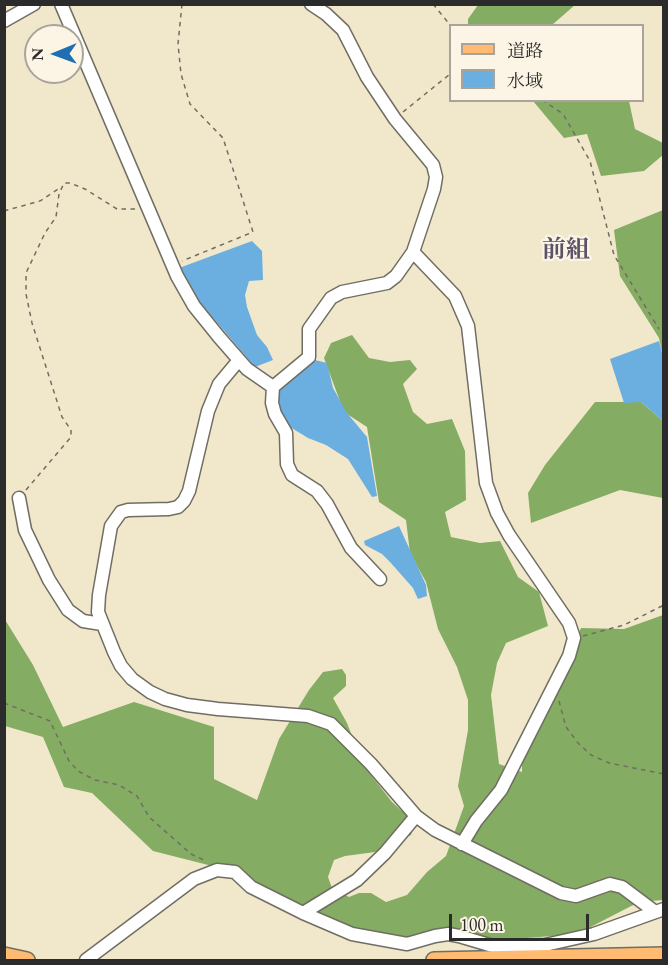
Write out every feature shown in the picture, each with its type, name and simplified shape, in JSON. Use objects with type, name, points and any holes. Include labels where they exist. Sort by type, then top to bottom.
[{"type":"main road","points":[[434,960],[663,955]]},
{"type":"main road","points":[[9,957],[27,960]]},
{"type":"street","points":[[4,21],[34,4]]},
{"type":"street","points":[[62,4],[172,265],[194,306],[247,369],[273,387]]},
{"type":"street","points":[[311,4],[343,30],[367,77],[395,119],[433,165],[436,177],[413,252],[396,276],[387,283],[342,292],[332,298],[309,329],[309,357],[273,387],[272,403],[275,414],[286,433],[287,464],[292,475],[317,491],[327,504],[351,548],[380,579]]},
{"type":"street","points":[[413,252],[455,296],[468,326],[486,483],[497,513],[509,535],[569,623],[574,638],[569,656],[501,790],[476,821],[462,844]]},
{"type":"street","points":[[239,360],[219,384],[208,411],[189,491],[184,501],[178,507],[169,509],[121,512],[111,526],[98,612],[114,652],[126,673],[132,680],[158,696],[187,705],[308,716],[331,724],[371,764],[416,816],[435,830],[561,893],[576,896],[610,884],[622,887],[659,910]]},
{"type":"street","points":[[20,498],[29,538],[49,579],[68,610],[83,621],[102,624]]},
{"type":"street","points":[[303,913],[357,880],[385,853],[416,816]]},
{"type":"street","points":[[86,960],[194,879],[217,870],[235,872],[251,887],[352,934],[407,944],[447,934],[496,947],[538,946],[594,934],[659,910]]},
{"type":"street","points":[[586,957],[594,934]]},
{"type":"path","points":[[172,265],[253,232],[224,138],[190,104],[181,74],[178,44],[182,4]]},
{"type":"path","points":[[433,4],[449,24]]},
{"type":"path","points":[[395,119],[449,75]]},
{"type":"path","points":[[545,102],[563,114],[590,161],[614,255],[659,329]]},
{"type":"path","points":[[4,211],[40,201],[64,183],[85,189],[117,209],[148,208]]},
{"type":"path","points":[[20,498],[71,437],[71,430],[62,417],[43,358],[26,294],[26,273],[41,240],[56,217],[62,186]]},
{"type":"path","points":[[574,638],[624,625],[663,606]]},
{"type":"path","points":[[554,686],[566,727],[591,755],[609,763],[663,774]]},
{"type":"path","points":[[4,703],[50,721],[69,761],[78,771],[94,780],[119,784],[137,796],[149,817],[191,854],[207,862],[204,876]]},
{"type":"green space","points":[[478,4],[575,5],[553,24],[468,24],[468,19]]},
{"type":"green space","points":[[534,102],[629,102],[635,129],[663,143],[663,155],[644,171],[601,176],[587,134],[564,138]]},
{"type":"green space","points":[[663,210],[663,356],[659,338],[620,276],[614,230]]},
{"type":"green space","points":[[352,335],[369,358],[390,362],[410,360],[417,369],[403,384],[413,412],[427,424],[452,419],[465,451],[466,500],[445,512],[451,537],[480,543],[500,541],[518,577],[539,592],[548,626],[506,643],[497,663],[491,695],[499,764],[522,772],[522,751],[581,628],[624,629],[663,615],[663,900],[639,902],[577,934],[489,941],[411,939],[353,931],[220,868],[153,851],[92,793],[64,787],[43,737],[5,726],[4,618],[33,665],[63,727],[134,702],[214,727],[214,779],[257,800],[279,739],[309,690],[323,672],[342,669],[346,675],[346,686],[333,698],[347,723],[363,765],[392,802],[415,823],[411,835],[375,852],[345,856],[334,860],[328,877],[332,888],[349,897],[359,893],[371,893],[386,902],[407,895],[427,872],[446,856],[464,806],[458,786],[468,730],[468,700],[457,667],[438,629],[426,582],[410,553],[406,520],[379,502],[367,427],[344,412],[324,358],[331,343]]},
{"type":"green space","points":[[595,402],[641,402],[663,421],[663,498],[620,490],[531,523],[528,493],[545,465]]},
{"type":"water","points":[[252,241],[262,251],[263,280],[249,281],[245,295],[247,307],[257,335],[267,347],[273,360],[255,367],[196,298],[179,268]]},
{"type":"water","points":[[659,341],[663,356],[663,421],[641,402],[624,403],[610,359]]},
{"type":"water","points":[[315,360],[327,363],[333,388],[347,413],[367,437],[377,496],[372,497],[348,459],[290,427],[280,414],[279,390]]},
{"type":"water","points":[[399,526],[426,585],[427,596],[418,599],[413,588],[390,562],[382,554],[365,545],[364,541]]},
{"type":"district","name":"前組","points":[[566,250]]}]
